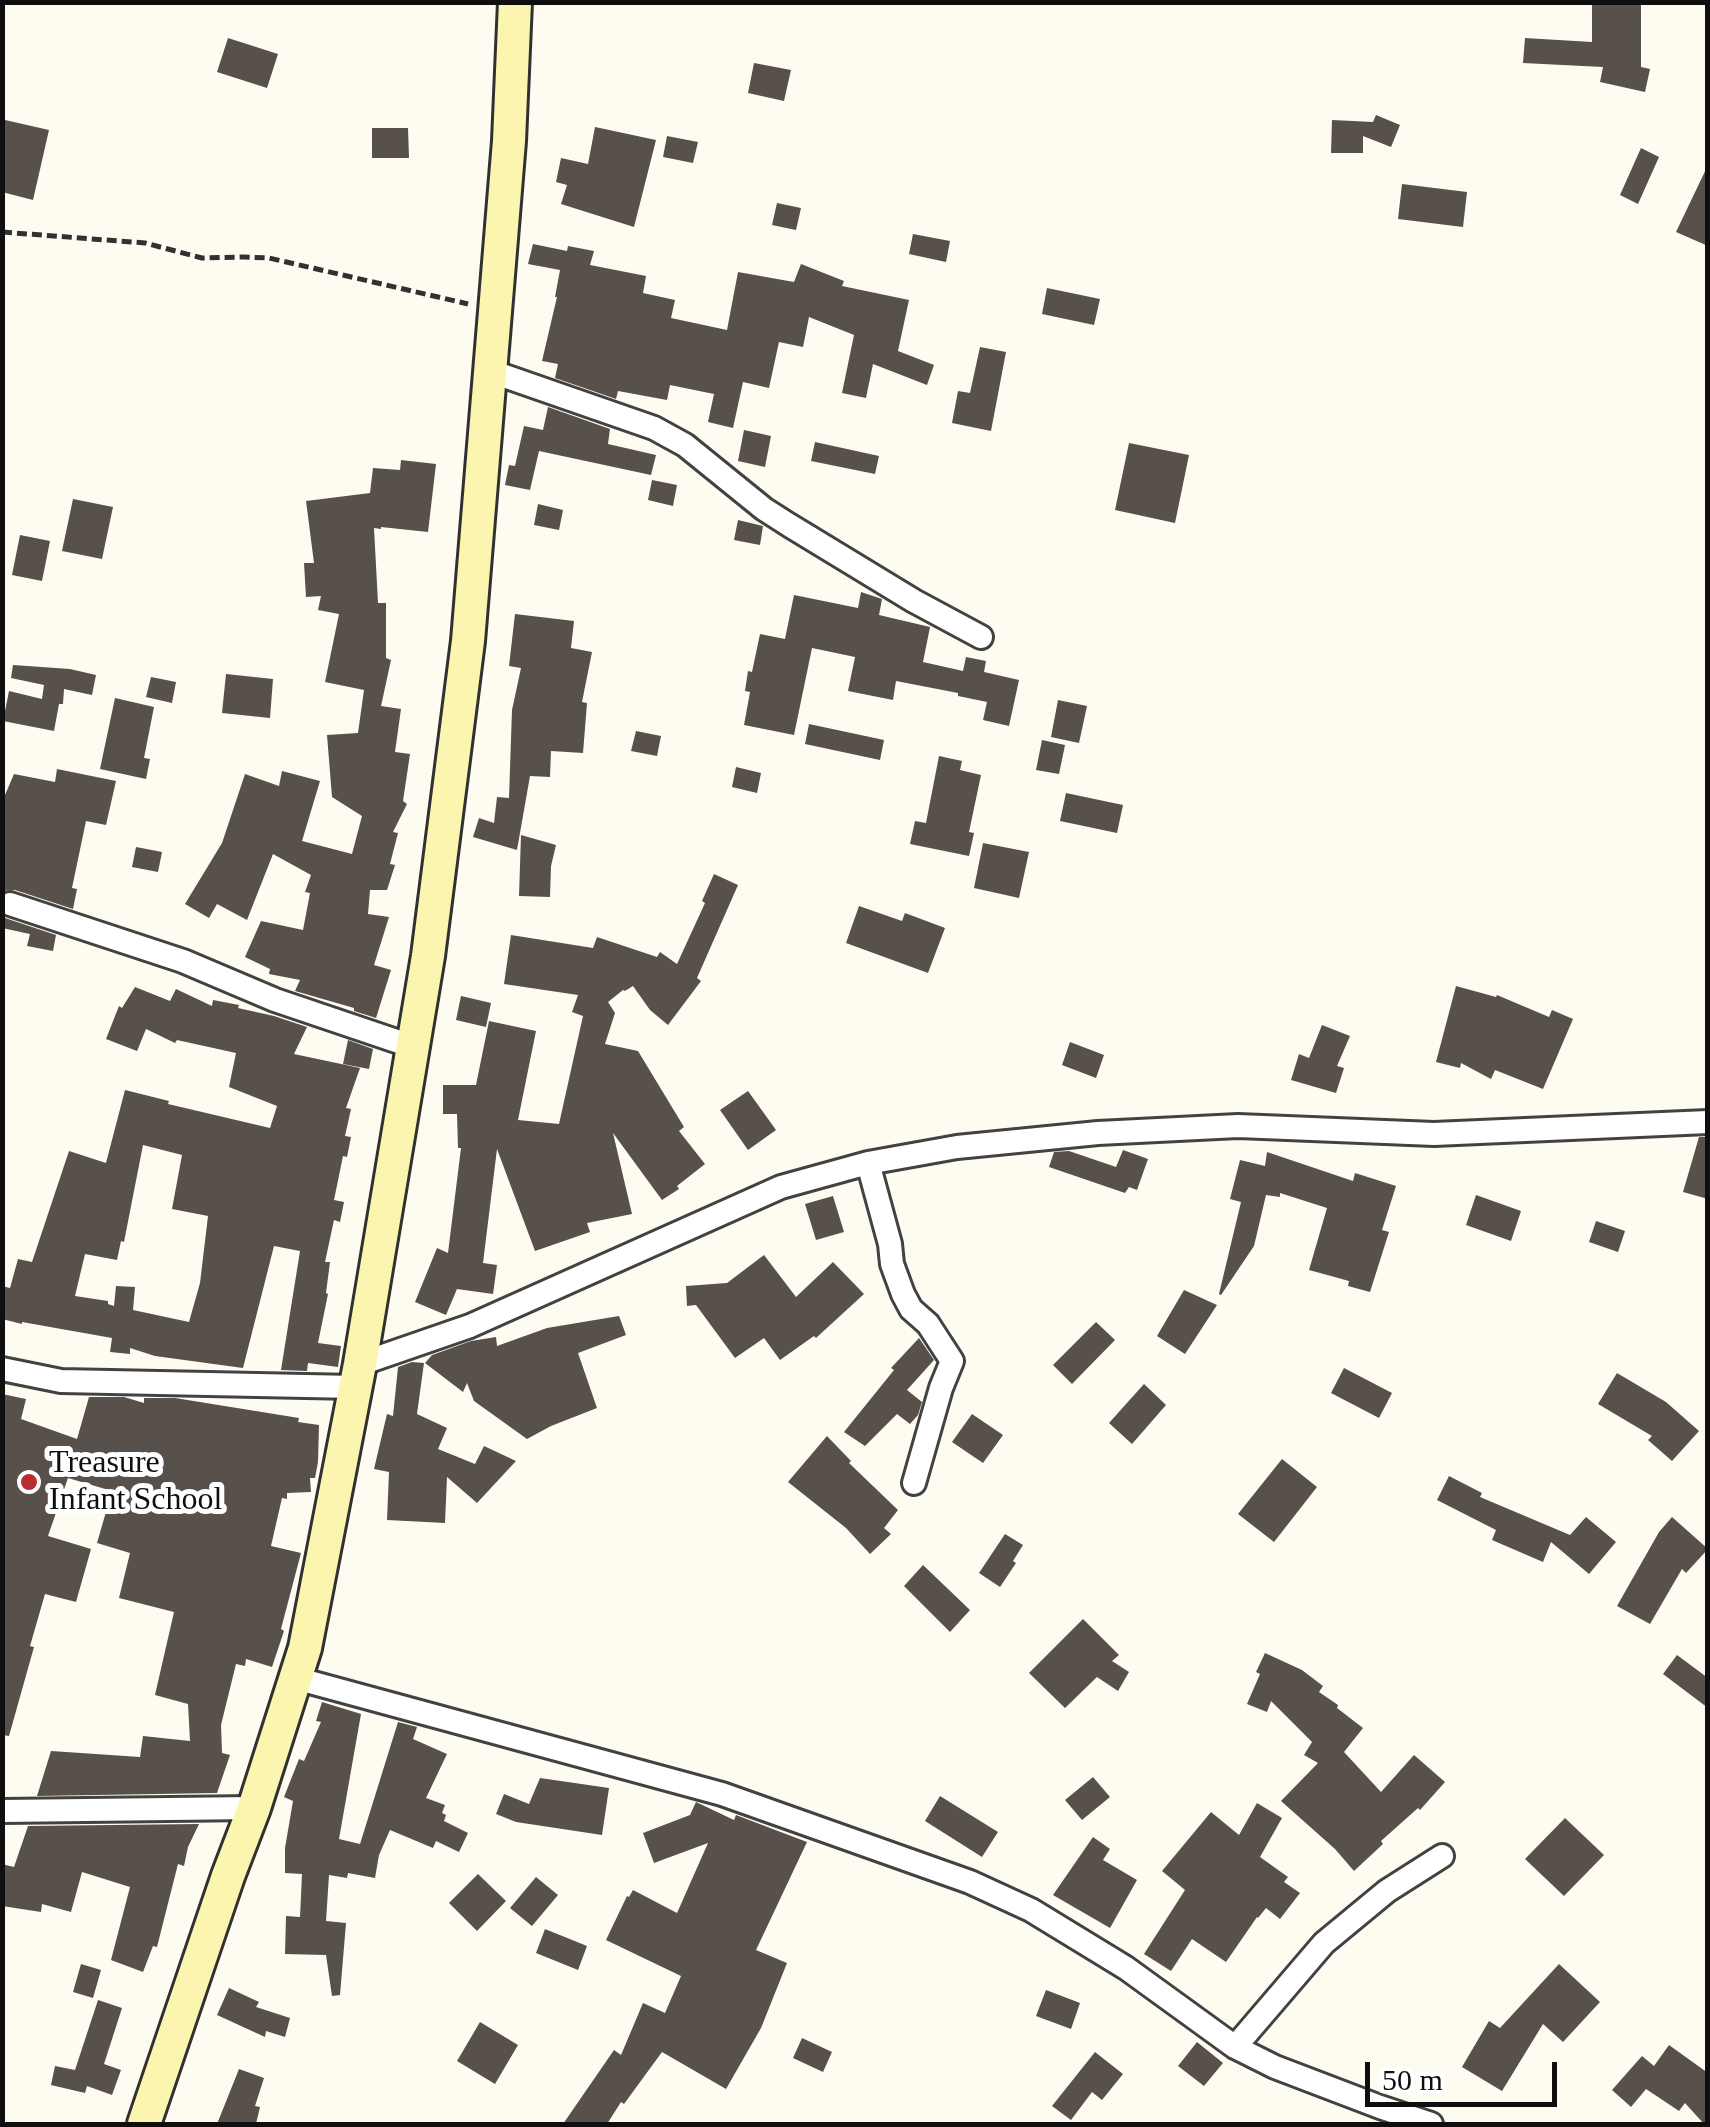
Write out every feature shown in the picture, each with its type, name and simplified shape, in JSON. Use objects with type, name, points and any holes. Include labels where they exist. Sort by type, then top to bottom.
[{"type":"street","points":[[144,2124],[305,1648],[358,1376],[428,956],[468,641],[509,141],[515,2]]},
{"type":"street","points":[[490,371],[654,428],[685,445],[789,526],[981,637]]},
{"type":"street","points":[[10,904],[183,961],[275,1000],[414,1047]]},
{"type":"street","points":[[2,1369],[61,1381],[358,1376],[782,1187],[868,1164],[957,1147],[1221,1126],[1434,1134],[1708,1122]]},
{"type":"street","points":[[868,1164],[903,1294],[952,1361],[914,1483]]},
{"type":"street","points":[[295,1678],[722,1794],[970,1882],[1031,1910],[1126,1968],[1235,2046],[1276,2066],[1432,2124]]},
{"type":"street","points":[[2,1810],[254,1808]]},
{"type":"street","points":[[1235,2046],[1324,1942],[1387,1891],[1442,1856]]},
{"type":"path","points":[[2,232],[145,243],[202,258],[269,258],[495,310]]},
{"type":"building","points":[[1592,2],[1641,2],[1641,67],[1650,69],[1645,92],[1600,82],[1603,67],[1523,63],[1525,38],[1592,42]]},
{"type":"building","points":[[228,38],[278,54],[267,88],[217,72]]},
{"type":"building","points":[[754,63],[791,70],[784,101],[748,93]]},
{"type":"building","points":[[1376,115],[1400,125],[1391,147],[1363,136],[1363,153],[1331,153],[1332,120],[1373,122]]},
{"type":"building","points":[[5,120],[49,130],[33,200],[2,192]]},
{"type":"building","points":[[595,127],[656,140],[634,227],[561,204],[567,185],[556,182],[561,158],[588,164]]},
{"type":"building","points":[[372,128],[408,128],[409,158],[372,158]]},
{"type":"building","points":[[667,136],[698,142],[693,163],[663,157]]},
{"type":"building","points":[[1641,148],[1659,157],[1638,204],[1620,195]]},
{"type":"building","points":[[1708,165],[1708,246],[1676,232]]},
{"type":"building","points":[[1402,184],[1467,192],[1463,227],[1398,219]]},
{"type":"building","points":[[777,203],[801,208],[796,230],[772,225]]},
{"type":"building","points":[[913,234],[950,241],[946,262],[909,254]]},
{"type":"building","points":[[533,244],[567,251],[568,246],[594,251],[590,265],[646,276],[643,293],[675,300],[671,318],[727,330],[738,272],[794,282],[801,264],[844,281],[842,286],[909,300],[898,351],[934,365],[927,385],[873,364],[866,398],[842,393],[854,335],[809,317],[803,347],[779,342],[769,388],[743,382],[733,428],[708,422],[714,394],[670,385],[667,400],[618,391],[616,399],[555,378],[558,364],[542,361],[560,270],[528,264]]},
{"type":"building","points":[[1047,288],[1100,299],[1094,325],[1042,314]]},
{"type":"building","points":[[980,347],[1006,352],[991,431],[952,423],[958,391],[970,393]]},
{"type":"building","points":[[548,407],[610,429],[608,444],[656,455],[651,475],[539,451],[530,490],[505,485],[509,465],[515,466],[524,426],[543,430]]},
{"type":"building","points":[[744,430],[771,436],[765,467],[738,461]]},
{"type":"building","points":[[815,442],[879,456],[875,474],[811,461]]},
{"type":"building","points":[[1129,443],[1189,455],[1175,523],[1115,510]]},
{"type":"building","points":[[401,460],[436,464],[428,532],[374,528],[378,603],[386,603],[386,658],[391,660],[381,706],[401,709],[395,752],[410,754],[403,801],[407,804],[393,832],[398,833],[390,864],[395,865],[387,890],[370,890],[368,914],[389,917],[374,965],[391,970],[376,1018],[295,991],[300,980],[269,974],[270,969],[245,957],[261,921],[303,930],[310,893],[305,892],[311,875],[273,854],[247,920],[217,904],[209,918],[185,904],[222,843],[245,774],[279,786],[282,771],[320,781],[302,841],[352,854],[362,816],[332,797],[327,735],[358,733],[364,690],[325,682],[339,614],[318,610],[321,596],[306,597],[304,563],[314,563],[306,501],[370,493],[373,468],[400,470]]},
{"type":"building","points":[[652,480],[677,485],[673,506],[648,500]]},
{"type":"building","points":[[73,499],[113,507],[102,559],[62,551]]},
{"type":"building","points":[[538,504],[563,510],[559,530],[534,525]]},
{"type":"building","points":[[738,520],[763,526],[760,545],[734,540]]},
{"type":"building","points":[[20,535],[50,541],[42,581],[12,575]]},
{"type":"building","points":[[861,592],[882,599],[879,615],[930,627],[923,662],[963,671],[966,657],[986,661],[984,672],[1019,680],[1009,726],[983,720],[987,702],[958,693],[896,681],[893,700],[848,691],[855,657],[812,648],[794,735],[744,725],[750,692],[745,691],[748,671],[752,672],[760,634],[785,639],[794,595],[858,608]]},
{"type":"building","points":[[515,614],[574,621],[571,648],[592,652],[582,702],[587,703],[583,753],[551,751],[550,777],[530,776],[517,850],[473,837],[479,818],[494,823],[497,797],[509,798],[512,710],[521,668],[509,666]]},
{"type":"building","points":[[13,665],[96,675],[92,695],[64,689],[54,731],[3,721],[9,691],[42,699],[44,685],[11,678]]},
{"type":"building","points":[[226,674],[273,679],[270,718],[222,713]]},
{"type":"building","points":[[151,677],[176,682],[172,703],[146,697]]},
{"type":"building","points":[[115,698],[154,707],[144,758],[150,759],[146,779],[100,769]]},
{"type":"building","points":[[1058,700],[1087,706],[1079,743],[1051,737]]},
{"type":"building","points":[[809,724],[884,740],[880,760],[805,744]]},
{"type":"building","points":[[636,731],[661,736],[657,756],[631,751]]},
{"type":"building","points":[[1042,740],[1065,745],[1059,774],[1036,770]]},
{"type":"building","points":[[939,756],[962,761],[960,770],[981,775],[969,832],[974,833],[969,856],[910,844],[915,821],[926,823]]},
{"type":"building","points":[[736,767],[761,773],[757,793],[732,787]]},
{"type":"building","points":[[57,769],[116,781],[106,825],[86,821],[72,888],[77,889],[73,909],[15,890],[2,891],[2,802],[14,774],[55,782]]},
{"type":"building","points":[[1066,793],[1123,805],[1117,833],[1060,821]]},
{"type":"building","points":[[521,835],[556,845],[550,897],[519,896]]},
{"type":"building","points":[[983,843],[1029,852],[1019,898],[974,888]]},
{"type":"building","points":[[136,847],[162,852],[158,872],[132,867]]},
{"type":"building","points":[[714,874],[738,885],[697,978],[701,981],[668,1025],[650,1010],[633,986],[623,990],[608,1002],[615,1013],[605,1044],[638,1051],[684,1127],[679,1131],[705,1164],[662,1200],[613,1133],[632,1214],[587,1223],[590,1232],[535,1251],[497,1149],[483,1263],[497,1265],[493,1294],[457,1289],[446,1315],[415,1302],[437,1248],[448,1253],[461,1148],[457,1114],[443,1114],[443,1085],[476,1085],[489,1021],[536,1031],[518,1120],[559,1124],[583,1016],[572,1012],[578,995],[504,984],[511,935],[593,948],[597,937],[657,957],[660,952],[677,964]]},
{"type":"building","points":[[859,906],[902,921],[905,913],[945,928],[928,973],[846,943]]},
{"type":"building","points":[[2,917],[56,935],[53,951],[27,946],[30,934],[2,928]]},
{"type":"building","points":[[1456,986],[1497,995],[1549,1017],[1552,1010],[1573,1019],[1543,1089],[1495,1070],[1491,1079],[1461,1063],[1460,1068],[1436,1062]]},
{"type":"building","points":[[135,987],[170,1001],[176,989],[212,1006],[213,1000],[239,1005],[238,1008],[307,1027],[294,1054],[360,1068],[346,1108],[351,1109],[345,1136],[351,1137],[334,1200],[344,1202],[340,1222],[334,1220],[325,1262],[330,1262],[328,1294],[318,1343],[341,1346],[338,1367],[308,1363],[307,1371],[281,1370],[300,1251],[274,1246],[243,1368],[155,1356],[130,1348],[130,1354],[110,1352],[112,1338],[2,1319],[2,1286],[10,1288],[18,1259],[32,1262],[69,1151],[106,1163],[125,1090],[270,1128],[277,1106],[229,1087],[236,1053],[177,1040],[175,1043],[146,1029],[137,1051],[106,1039],[119,1006],[122,1008]],"holes":[[[143,1145],[182,1155],[172,1209],[208,1216],[200,1283],[189,1322],[133,1310],[135,1287],[116,1286],[114,1306],[108,1301],[75,1296],[85,1254],[117,1260]]]},
{"type":"building","points":[[461,996],[491,1003],[486,1027],[456,1020]]},
{"type":"building","points":[[1322,1025],[1350,1036],[1337,1066],[1344,1068],[1336,1093],[1291,1080],[1299,1054],[1309,1058]]},
{"type":"building","points":[[348,1040],[373,1049],[369,1069],[343,1064]]},
{"type":"building","points":[[1070,1042],[1104,1055],[1096,1078],[1062,1065]]},
{"type":"building","points":[[748,1091],[776,1130],[748,1150],[720,1110]]},
{"type":"building","points":[[1699,1137],[1708,1137],[1708,1199],[1683,1192]]},
{"type":"building","points":[[1123,1150],[1148,1159],[1137,1190],[1129,1187],[1125,1193],[1049,1167],[1054,1152],[1069,1151],[1116,1167]]},
{"type":"building","points":[[1267,1152],[1353,1181],[1355,1173],[1396,1186],[1382,1230],[1389,1232],[1370,1292],[1348,1286],[1349,1281],[1309,1270],[1327,1208],[1280,1193],[1280,1197],[1266,1195],[1254,1246],[1219,1294],[1241,1202],[1230,1199],[1240,1160],[1265,1166]]},
{"type":"building","points":[[1476,1195],[1521,1211],[1511,1241],[1466,1225]]},
{"type":"building","points":[[833,1196],[844,1232],[816,1240],[805,1204]]},
{"type":"building","points":[[1596,1221],[1625,1231],[1618,1252],[1589,1242]]},
{"type":"building","points":[[764,1255],[796,1297],[833,1262],[864,1294],[816,1338],[780,1360],[764,1338],[735,1358],[696,1305],[687,1306],[686,1286],[727,1283]]},
{"type":"building","points":[[1184,1290],[1217,1305],[1185,1354],[1157,1336]]},
{"type":"building","points":[[619,1316],[626,1335],[578,1353],[597,1408],[527,1439],[474,1401],[467,1383],[463,1392],[425,1363],[432,1355],[471,1341],[496,1337],[497,1346],[547,1328]]},
{"type":"building","points":[[1096,1322],[1115,1340],[1072,1384],[1053,1365]]},
{"type":"building","points":[[919,1338],[934,1360],[907,1390],[922,1402],[918,1415],[910,1424],[897,1414],[865,1446],[844,1432],[894,1370],[891,1368]]},
{"type":"building","points":[[424,1363],[417,1414],[447,1428],[438,1449],[475,1464],[484,1446],[516,1461],[477,1503],[447,1477],[445,1523],[387,1520],[389,1472],[374,1469],[387,1414],[393,1416],[398,1367]]},
{"type":"building","points":[[1344,1368],[1392,1393],[1379,1418],[1331,1393]]},
{"type":"building","points":[[1617,1373],[1666,1402],[1699,1431],[1672,1461],[1648,1440],[1652,1436],[1598,1404]]},
{"type":"building","points":[[1144,1384],[1166,1405],[1132,1444],[1109,1423]]},
{"type":"building","points":[[2,1394],[26,1399],[21,1419],[77,1439],[89,1397],[124,1397],[144,1403],[144,1398],[175,1398],[299,1418],[298,1422],[319,1425],[318,1462],[315,1478],[310,1478],[311,1492],[287,1493],[287,1499],[282,1498],[271,1546],[301,1553],[281,1629],[284,1631],[272,1667],[246,1659],[245,1666],[236,1664],[221,1725],[222,1753],[230,1755],[217,1793],[37,1796],[51,1751],[140,1757],[143,1736],[190,1741],[188,1704],[155,1695],[174,1612],[119,1598],[130,1553],[97,1543],[112,1491],[68,1478],[48,1536],[91,1549],[76,1602],[45,1594],[9,1736],[2,1735]]},
{"type":"building","points":[[972,1414],[1003,1435],[983,1463],[952,1442]]},
{"type":"building","points":[[827,1436],[898,1510],[884,1528],[891,1534],[870,1554],[846,1528],[788,1482]]},
{"type":"building","points":[[1282,1459],[1317,1487],[1274,1542],[1238,1514]]},
{"type":"building","points":[[1449,1476],[1482,1493],[1480,1497],[1570,1535],[1586,1517],[1616,1542],[1589,1574],[1551,1542],[1543,1562],[1492,1540],[1496,1530],[1437,1500]]},
{"type":"building","points":[[1672,1517],[1708,1549],[1686,1573],[1682,1569],[1650,1624],[1617,1606],[1659,1532]]},
{"type":"building","points":[[1005,1534],[1023,1545],[1000,1587],[979,1573]]},
{"type":"building","points":[[923,1565],[970,1610],[950,1632],[904,1586]]},
{"type":"building","points":[[1083,1619],[1119,1655],[1112,1661],[1129,1672],[1118,1691],[1097,1677],[1065,1708],[1029,1673]]},
{"type":"building","points":[[1265,1653],[1302,1670],[1323,1686],[1319,1692],[1363,1728],[1344,1752],[1381,1792],[1414,1755],[1445,1782],[1354,1871],[1281,1801],[1318,1763],[1304,1755],[1312,1742],[1271,1701],[1267,1712],[1247,1704]]},
{"type":"building","points":[[1677,1655],[1708,1678],[1708,1708],[1663,1674]]},
{"type":"building","points":[[322,1702],[361,1714],[339,1839],[360,1844],[398,1722],[417,1727],[413,1739],[447,1754],[426,1798],[445,1805],[444,1821],[468,1833],[459,1852],[436,1841],[433,1848],[390,1830],[379,1855],[375,1878],[348,1873],[347,1878],[329,1875],[326,1921],[346,1923],[340,1995],[332,1996],[326,1955],[285,1954],[286,1916],[300,1917],[302,1874],[285,1873],[293,1801],[284,1797],[299,1759],[304,1761],[321,1722],[316,1721]]},
{"type":"building","points":[[1093,1777],[1110,1797],[1082,1820],[1065,1800]]},
{"type":"building","points":[[540,1778],[609,1788],[602,1835],[516,1822],[496,1814],[504,1794],[529,1804]]},
{"type":"building","points":[[940,1796],[998,1832],[982,1857],[925,1821]]},
{"type":"building","points":[[696,1802],[734,1820],[736,1815],[807,1842],[756,1950],[787,1963],[761,2028],[726,2089],[662,2052],[607,2124],[563,2124],[614,2050],[621,2055],[643,2003],[665,2013],[681,1976],[606,1940],[633,1890],[677,1913],[708,1843],[654,1863],[643,1833],[690,1815]]},
{"type":"building","points":[[1257,1803],[1282,1818],[1260,1857],[1288,1877],[1284,1882],[1300,1893],[1280,1919],[1266,1908],[1226,1962],[1192,1939],[1171,1971],[1144,1954],[1185,1890],[1162,1871],[1211,1812],[1239,1835]]},
{"type":"building","points":[[1565,1818],[1604,1855],[1564,1896],[1525,1859]]},
{"type":"building","points":[[199,1824],[184,1866],[178,1864],[157,1947],[153,1946],[143,1972],[111,1960],[130,1887],[82,1872],[71,1912],[42,1904],[41,1912],[2,1906],[2,1864],[14,1867],[28,1826]]},
{"type":"building","points":[[1093,1837],[1110,1849],[1103,1860],[1137,1880],[1110,1928],[1053,1895]]},
{"type":"building","points":[[478,1874],[506,1901],[477,1931],[449,1903]]},
{"type":"building","points":[[536,1877],[558,1895],[532,1926],[510,1908]]},
{"type":"building","points":[[545,1929],[587,1946],[578,1970],[536,1953]]},
{"type":"building","points":[[81,1964],[101,1970],[93,1998],[73,1992]]},
{"type":"building","points":[[1559,1964],[1600,2002],[1563,2042],[1543,2024],[1502,2091],[1462,2067],[1489,2021],[1500,2028]]},
{"type":"building","points":[[229,1988],[259,2002],[256,2007],[290,2018],[285,2037],[266,2031],[265,2037],[217,2015]]},
{"type":"building","points":[[1046,1990],[1080,2003],[1071,2029],[1036,2016]]},
{"type":"building","points":[[98,2000],[122,2008],[104,2064],[121,2070],[112,2095],[87,2086],[85,2093],[51,2085],[55,2066],[75,2070]]},
{"type":"building","points":[[480,2022],[518,2045],[495,2084],[457,2061]]},
{"type":"building","points":[[802,2038],[832,2052],[823,2072],[793,2058]]},
{"type":"building","points":[[1197,2042],[1223,2063],[1204,2086],[1178,2066]]},
{"type":"building","points":[[1669,2045],[1708,2073],[1708,2124],[1685,2103],[1679,2111],[1646,2089],[1631,2107],[1612,2090],[1642,2056],[1654,2066]]},
{"type":"building","points":[[1095,2052],[1123,2074],[1102,2100],[1092,2092],[1071,2120],[1052,2106]]},
{"type":"building","points":[[239,2069],[264,2078],[255,2106],[260,2107],[256,2124],[217,2124]]},
{"type":"place","name":"Treasure Infant School","points":[[29,1482]]}]
